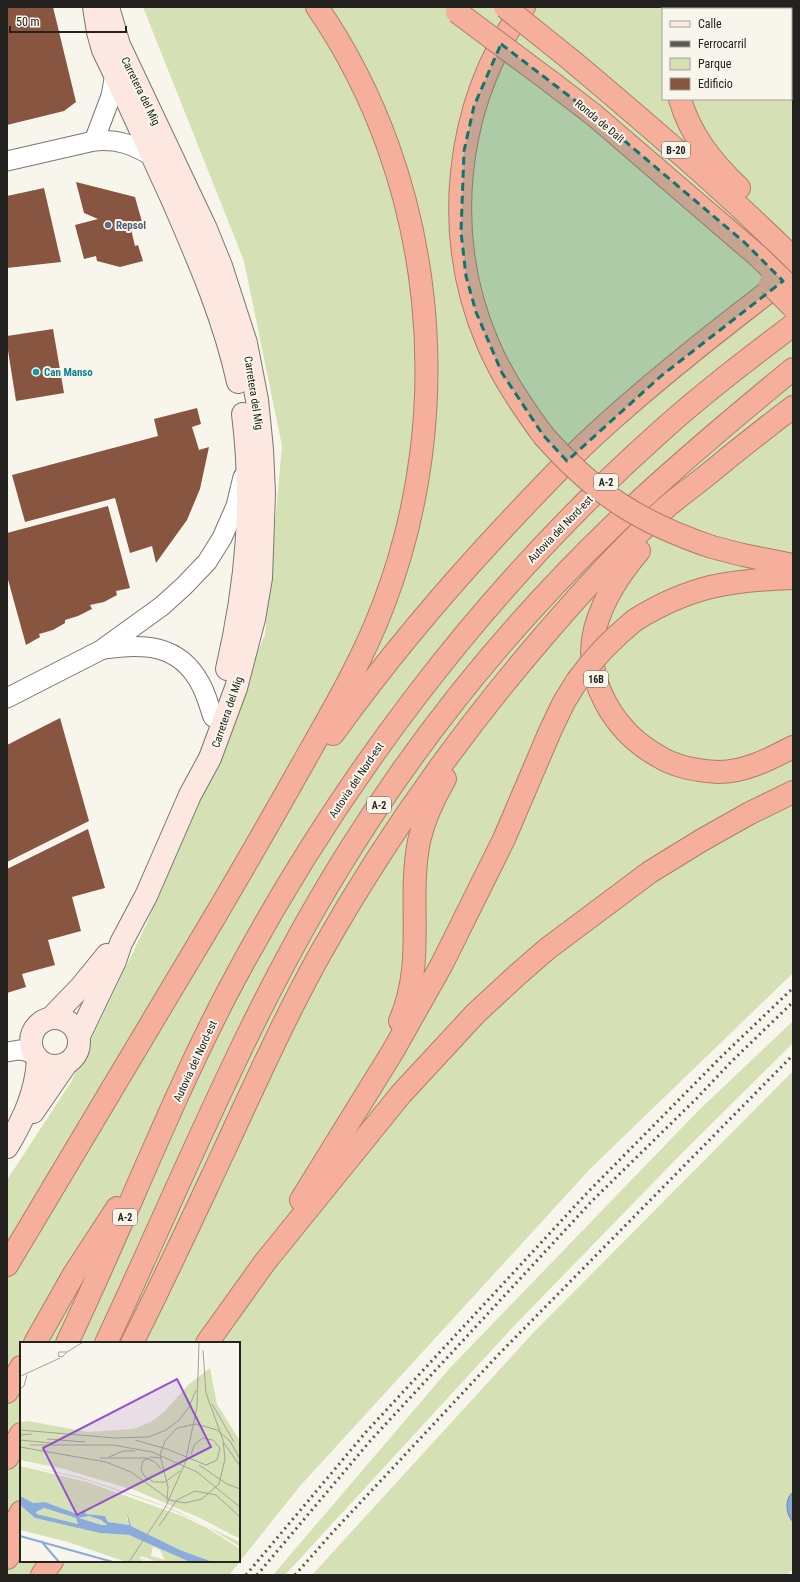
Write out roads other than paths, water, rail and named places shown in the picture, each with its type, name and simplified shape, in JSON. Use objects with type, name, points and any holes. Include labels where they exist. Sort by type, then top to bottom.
[{"type":"highway","points":[[7,1265],[252,854],[341,694],[374,629],[383,607],[400,556],[414,501],[425,414],[427,363],[424,304],[418,258],[396,170],[376,118],[351,65],[317,7]]},
{"type":"highway","name":"B-20","points":[[505,7],[786,239],[793,258]]},
{"type":"highway","points":[[524,7],[510,26],[490,65],[474,106],[464,151],[460,188],[461,232],[466,276],[476,312],[488,345],[519,402],[543,435],[581,475],[628,510],[682,537],[743,556],[793,565]]},
{"type":"highway","name":"Ronda de Dalt","points":[[454,9],[594,115],[754,257]]},
{"type":"highway","points":[[680,100],[692,131],[707,154],[786,239]]},
{"type":"highway","points":[[754,257],[793,307]]},
{"type":"highway","name":"B-20","points":[[754,257],[793,290]]},
{"type":"highway","points":[[252,854],[309,767],[360,696],[450,586],[500,531],[556,471],[608,423],[690,352],[793,274]]},
{"type":"highway","name":"Autovia del Nord-est","points":[[67,1342],[99,1277],[186,1076],[225,997],[255,942],[351,785],[423,687],[537,552],[587,501],[658,433],[717,382],[793,325]]},
{"type":"highway","name":"A-2","points":[[106,1342],[234,1064],[279,972],[326,890],[384,797],[424,741],[514,629],[563,576],[614,525],[677,466],[793,368]]},
{"type":"highway","points":[[132,1342],[174,1259],[262,1068],[320,955],[354,895],[388,842],[448,755],[501,687],[583,590],[663,510],[793,406]]},
{"type":"highway","name":"16B","points":[[708,474],[638,552],[622,571],[610,590],[595,630],[592,654],[595,677],[603,698],[614,717],[627,733],[658,757],[677,764],[698,770],[720,772],[744,769],[768,760],[793,747]]},
{"type":"highway","points":[[265,1262],[393,1051],[442,964],[504,839],[550,729],[564,702],[590,663],[603,648],[635,620],[673,599],[691,592],[731,582],[757,579],[793,578]]},
{"type":"highway","points":[[361,1102],[404,1012],[409,994],[416,951],[416,868],[419,840],[427,815],[455,760],[501,687]]},
{"type":"highway","points":[[208,1342],[265,1262],[401,1094],[476,1013],[516,976],[593,913],[650,872],[730,824],[793,792]]},
{"type":"highway","points":[[36,1342],[74,1274],[151,1157]]},
{"type":"highway","points":[[7,1392],[20,1369]]},
{"type":"highway","points":[[7,1458],[20,1436]]},
{"type":"highway","points":[[7,1537],[20,1514]]},
{"type":"highway","points":[[7,1558],[20,1539]]},
{"type":"highway","points":[[43,1575],[52,1562]]},
{"type":"street","name":"Carretera del Mig","points":[[94,7],[98,32],[103,50],[211,290],[232,354],[240,393],[247,462],[248,501],[247,546],[242,596],[223,684],[198,762],[190,795]]},
{"type":"street","name":"Carretera del Mig","points":[[79,1036],[90,1010],[115,961],[121,943],[146,896],[190,795],[210,758],[231,702],[245,656],[254,619],[261,578],[264,493],[262,449],[257,400],[246,343],[221,266],[174,158],[119,45],[108,7]]},
{"type":"street","points":[[94,141],[111,96],[119,45]]},
{"type":"street","points":[[7,161],[94,141],[118,141],[128,144],[152,156]]},
{"type":"street","points":[[7,698],[100,650],[162,606],[184,586],[207,562],[222,538],[236,506],[247,462]]},
{"type":"street","points":[[100,650],[124,646],[146,646],[166,651],[182,660],[193,671],[201,684],[213,717]]},
{"type":"street","name":"Carretera del Mig","points":[[51,1018],[81,987],[107,956],[121,943]]},
{"type":"street","points":[[10,1142],[66,1064],[73,1059],[78,1052],[80,1044],[77,1031],[68,1022],[57,1018],[51,1018],[38,1025],[34,1031],[32,1046],[36,1056],[43,1063],[55,1067],[66,1064]]},
{"type":"street","points":[[7,1052],[18,1050],[36,1056]]},
{"type":"street","points":[[10,1142],[28,1108],[33,1094],[36,1056]]},
{"type":"water","points":[[793,1492],[793,1522],[789,1515],[787,1503]]},
{"type":"railway","points":[[246,1575],[366,1432],[587,1193],[721,1057],[793,988]]},
{"type":"railway","points":[[257,1575],[371,1440],[592,1201],[793,1002]]},
{"type":"railway","points":[[295,1575],[332,1533],[499,1354],[793,1055]]},
{"type":"place","name":"Repsol","points":[[108,225]]},
{"type":"place","name":"Can Manso","points":[[36,372]]}]
